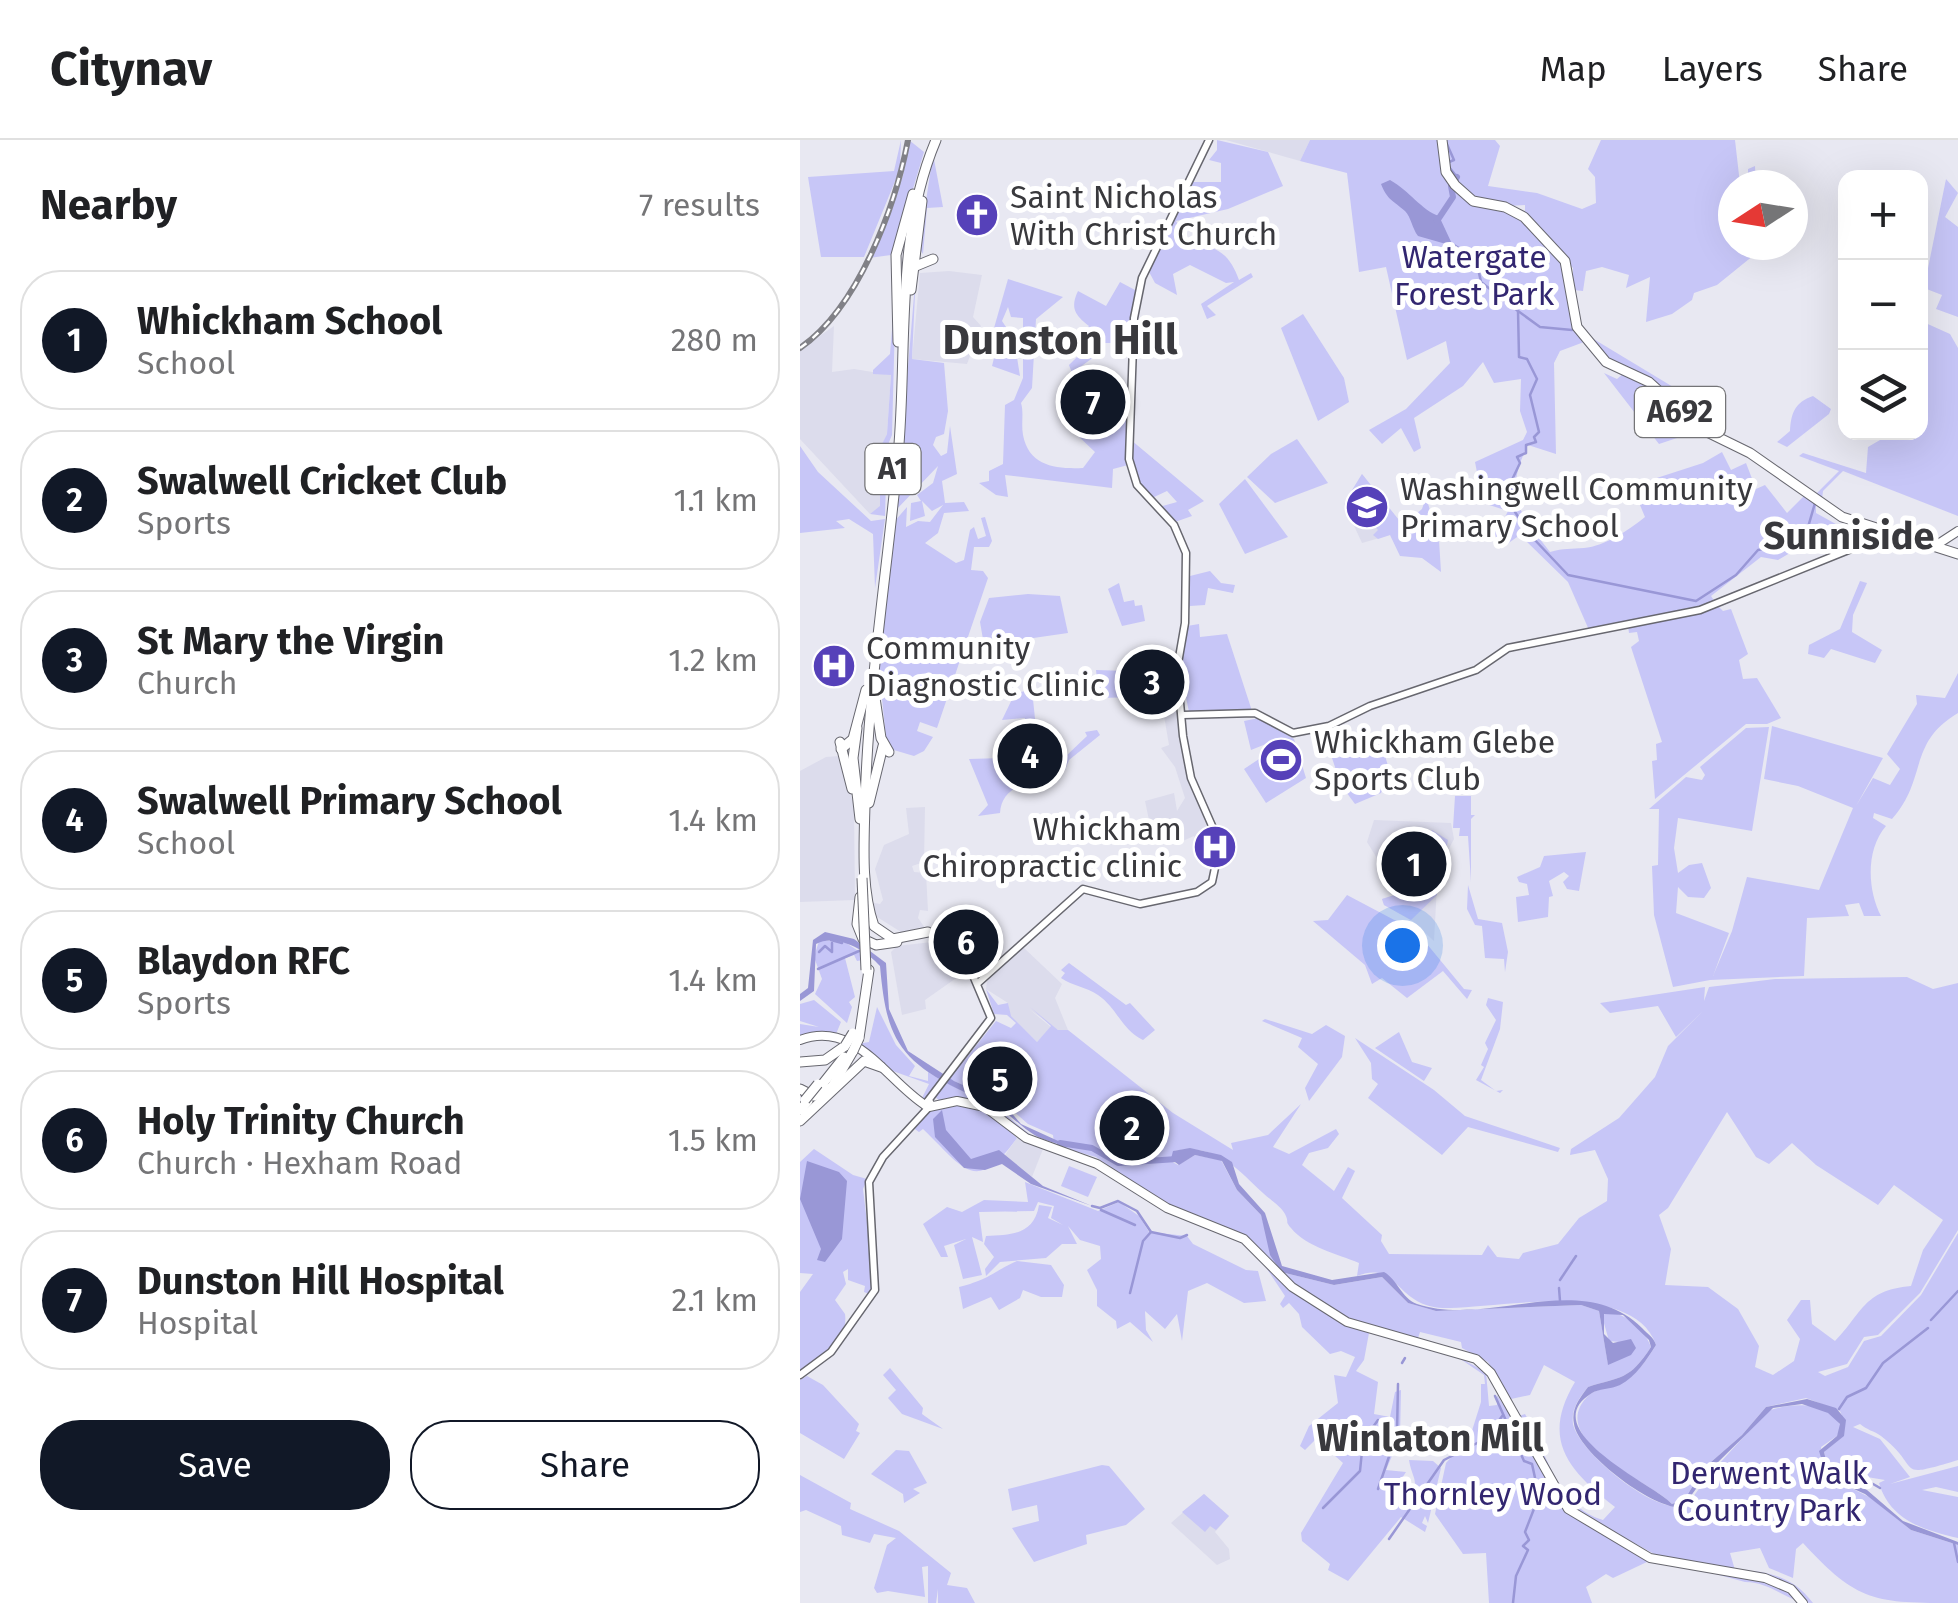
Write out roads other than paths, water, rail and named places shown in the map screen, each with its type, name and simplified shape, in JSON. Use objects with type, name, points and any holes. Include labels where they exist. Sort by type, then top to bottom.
[{"type":"highway","name":"A1","points":[[901,361],[911,229],[934,140]]},
{"type":"highway","name":"A1","points":[[803,1101],[820,1086],[849,1048],[861,1020],[868,970],[864,879],[867,742],[898,450],[906,242],[921,167],[934,140]]},
{"type":"highway","name":"A692","points":[[1442,140],[1446,172],[1453,183],[1473,201],[1515,211],[1564,260],[1577,327],[1606,362],[1648,382],[1702,430],[1750,453],[1842,516],[1938,544],[1958,554]]},
{"type":"highway","points":[[901,361],[930,154]]},
{"type":"highway","points":[[901,361],[892,263],[921,167]]},
{"type":"highway","points":[[916,266],[931,259],[919,253],[917,246]]},
{"type":"highway","points":[[864,844],[853,758],[875,639]]},
{"type":"highway","points":[[864,844],[886,748],[874,696],[875,639]]},
{"type":"highway","points":[[857,728],[842,746],[860,816]]},
{"type":"highway","name":"A1","points":[[864,844],[862,860],[872,922],[890,938],[934,936]]},
{"type":"highway","name":"A1","points":[[864,879],[856,920],[861,936],[874,944],[934,936]]},
{"type":"highway","points":[[800,1062],[827,1060],[849,1048]]},
{"type":"highway","points":[[803,1101],[827,1092],[849,1048]]},
{"type":"highway","points":[[800,1121],[864,1056],[881,1067]]},
{"type":"main road","points":[[983,982],[1058,906],[1083,889],[1140,904],[1205,889],[1214,878],[1220,844],[1191,778],[1177,669],[1189,571],[1181,536],[1138,485],[1131,469],[1134,318],[1146,266],[1209,140]]},
{"type":"main road","points":[[1183,715],[1257,713],[1296,733],[1332,726],[1370,706],[1476,670],[1508,648],[1700,610],[1851,550],[1866,525]]},
{"type":"main road","points":[[1938,544],[1958,531]]},
{"type":"main road","points":[[800,1375],[832,1352],[875,1290],[869,1182],[990,1022],[983,982],[960,951],[934,936]]},
{"type":"main road","points":[[800,1042],[834,1036],[864,1056]]},
{"type":"main road","points":[[881,1067],[929,1101],[982,1106],[1026,1138],[1097,1164],[1166,1208],[1244,1239],[1292,1287],[1352,1324],[1476,1359],[1491,1373],[1568,1509],[1658,1561],[1765,1578],[1791,1589],[1802,1602]]},
{"type":"waterway","points":[[1446,142],[1454,160],[1449,162]]},
{"type":"waterway","points":[[1449,167],[1457,177]]},
{"type":"waterway","points":[[1437,221],[1453,197],[1451,186],[1457,177]]},
{"type":"waterway","points":[[1454,245],[1476,259],[1481,282],[1518,311],[1519,357],[1527,359],[1537,379],[1530,395],[1539,432],[1534,437],[1536,442],[1526,445],[1526,453],[1517,457],[1520,463],[1510,484],[1515,512],[1568,575],[1696,601],[1736,575],[1758,550],[1804,541],[1815,503]]},
{"type":"waterway","points":[[1518,311],[1540,327],[1572,330]]},
{"type":"waterway","points":[[831,940],[842,943]]},
{"type":"waterway","points":[[819,952],[825,946],[832,952],[832,943]]},
{"type":"waterway","points":[[818,969],[859,951]]},
{"type":"waterway","points":[[1060,1143],[1092,1148],[1118,1163],[1177,1159]]},
{"type":"waterway","points":[[1092,1206],[1100,1208],[1118,1201],[1137,1211],[1151,1232],[1180,1238],[1187,1235]]},
{"type":"waterway","points":[[1101,1210],[1135,1225]]},
{"type":"waterway","points":[[1130,1293],[1143,1241],[1151,1232]]},
{"type":"waterway","points":[[1560,1280],[1576,1256]]},
{"type":"waterway","points":[[1559,1288],[1560,1301]]},
{"type":"waterway","points":[[1931,1320],[1958,1291]]},
{"type":"waterway","points":[[1839,1409],[1847,1397],[1866,1388],[1883,1363],[1928,1328]]},
{"type":"waterway","points":[[1402,1363],[1405,1358]]},
{"type":"waterway","points":[[1378,1489],[1397,1433],[1398,1384]]},
{"type":"waterway","points":[[1495,1396],[1524,1461],[1532,1464],[1539,1496],[1525,1532],[1529,1540],[1523,1546],[1528,1550],[1516,1576],[1513,1603]]},
{"type":"waterway","points":[[1389,1539],[1444,1460],[1485,1439],[1503,1415]]},
{"type":"waterway","points":[[1323,1508],[1360,1471],[1363,1441],[1378,1420]]},
{"type":"waterway","points":[[1848,1482],[1861,1477],[1880,1488]]},
{"type":"waterway","points":[[1954,1543],[1958,1562]]},
{"type":"railway","points":[[800,348],[840,308],[856,283],[894,196],[908,140]]},
{"type":"place","name":"Saint Nicholas With Christ Church","points":[[977,215]]},
{"type":"place","name":"Dunston Hill Hospital","points":[[1093,402]]},
{"type":"place","name":"Washingwell Community Primary School","points":[[1367,507]]},
{"type":"place","name":"Community Diagnostic Clinic","points":[[834,666]]},
{"type":"place","name":"St Mary the Virgin","points":[[1152,682]]},
{"type":"place","name":"Swalwell Primary School","points":[[1030,756]]},
{"type":"place","name":"Whickham Glebe Sports Club","points":[[1281,760]]},
{"type":"place","name":"Whickham Chiropractic clinic","points":[[1215,847]]},
{"type":"place","name":"Whickham School","points":[[1414,864]]},
{"type":"place","name":"Holy Trinity Church","points":[[966,942]]},
{"type":"place","name":"Blaydon RFC","points":[[1000,1079]]},
{"type":"place","name":"Swalwell Cricket Club","points":[[1132,1128]]},
{"type":"district","name":"Dunston Hill","points":[[1060,340]]},
{"type":"district","name":"Sunniside","points":[[1849,536]]},
{"type":"district","name":"Winlaton Mill","points":[[1430,1438]]},
{"type":"park label","name":"Watergate Forest Park","points":[[1474,276]]},
{"type":"park label","name":"Derwent Walk Country Park","points":[[1769,1492]]},
{"type":"park label","name":"Thornley Wood","points":[[1493,1494]]}]
